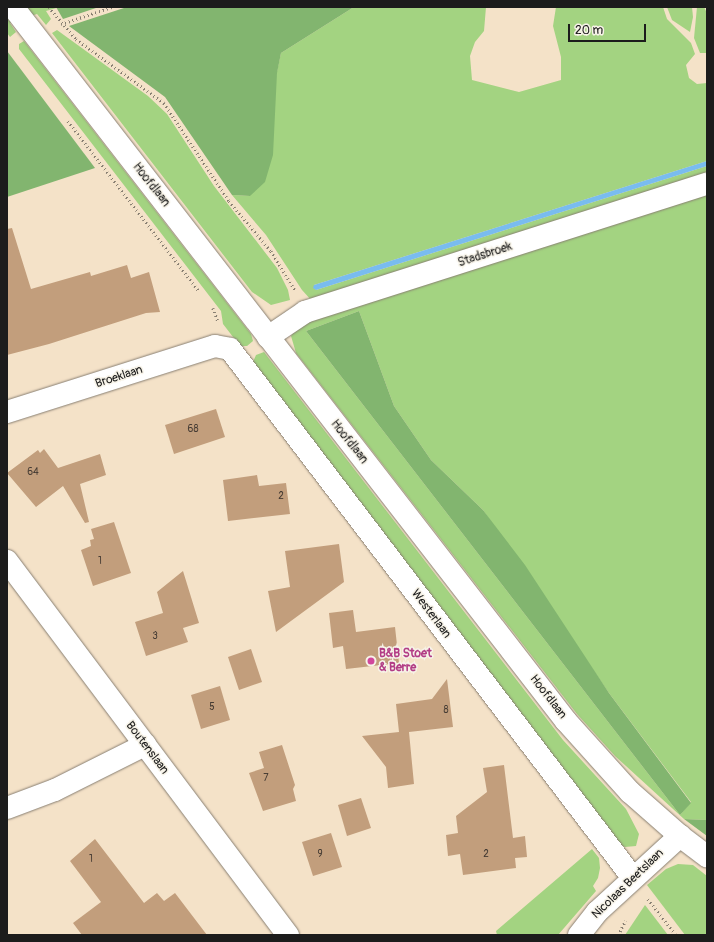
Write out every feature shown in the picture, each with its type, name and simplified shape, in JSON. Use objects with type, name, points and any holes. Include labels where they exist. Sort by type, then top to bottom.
[{"type":"street","name":"Hoofdlaan","points":[[13,7],[566,720],[630,792],[680,836],[707,856]]},
{"type":"street","name":"Stadsbroek","points":[[268,337],[305,312],[707,184]]},
{"type":"street","name":"Broeklaan","points":[[7,412],[215,346],[230,349]]},
{"type":"street","name":"Westerlaan","points":[[230,349],[633,878]]},
{"type":"street","name":"Boutenslaan","points":[[7,561],[288,935]]},
{"type":"street","points":[[7,808],[55,790],[145,745]]},
{"type":"street","name":"Nicolaas Beetslaan","points":[[579,935],[597,912],[680,836]]},
{"type":"path","points":[[49,7],[76,39],[156,96],[173,115],[229,200],[271,251],[305,312]]},
{"type":"path","points":[[65,118],[200,292]]},
{"type":"path","points":[[209,303],[230,349]]},
{"type":"path","points":[[633,878],[676,935]]},
{"type":"green space","points":[[7,7],[60,7],[46,11],[51,19],[46,25],[37,14],[10,23],[16,32],[10,37],[7,33]]},
{"type":"green space","points":[[56,7],[99,7],[63,19]]},
{"type":"green space","points":[[127,7],[354,7],[281,53],[277,73],[273,155],[265,182],[250,196],[232,195],[165,97],[69,26]]},
{"type":"green space","points":[[354,7],[486,7],[484,31],[475,42],[470,56],[472,80],[519,92],[561,80],[561,57],[553,26],[556,7],[663,7],[667,19],[691,43],[695,54],[686,65],[689,78],[697,84],[707,83],[707,161],[314,285],[316,290],[707,166],[707,178],[312,301],[302,290],[266,235],[232,195],[250,196],[281,53]]},
{"type":"green space","points":[[667,7],[692,7],[693,17],[690,32],[672,20]]},
{"type":"green space","points":[[697,7],[704,7],[707,13],[707,53],[700,53],[694,38]]},
{"type":"green space","points":[[57,30],[148,96],[167,114],[214,186],[277,268],[288,290],[290,300],[271,305],[252,292],[52,33]]},
{"type":"green space","points":[[24,41],[251,334],[253,341],[247,346],[240,346],[223,324],[221,311],[19,49],[19,44]]},
{"type":"green space","points":[[7,51],[95,168],[7,197]]},
{"type":"green space","points":[[707,192],[707,820],[684,819],[615,756],[577,714],[296,353],[291,336],[299,323]],"holes":[[[359,311],[394,406],[431,460],[483,510],[609,693],[691,802],[680,815],[306,331]]]},
{"type":"green space","points":[[359,311],[394,406],[431,460],[483,510],[525,565],[609,693],[691,803],[680,815],[306,331]]},
{"type":"green space","points":[[264,352],[563,740],[626,809],[639,834],[636,846],[625,847],[615,842],[253,362],[256,355]]},
{"type":"green space","points":[[684,819],[707,820],[707,836]]},
{"type":"green space","points":[[592,849],[599,858],[600,868],[598,878],[593,886],[596,891],[558,935],[497,935],[496,931]]},
{"type":"green space","points":[[678,864],[693,865],[707,876],[707,935],[685,935],[647,885],[666,869]]},
{"type":"green space","points":[[645,905],[668,935],[625,935]]},
{"type":"water","points":[[707,161],[707,166],[316,290],[313,288],[314,285]]},
{"type":"building","points":[[12,228],[31,289],[90,272],[91,276],[127,265],[131,278],[149,272],[160,312],[146,313],[49,344],[7,355],[7,229]]},
{"type":"building","points":[[216,409],[225,437],[174,454],[165,425]]},
{"type":"building","points":[[44,449],[58,468],[100,454],[106,475],[80,484],[89,522],[85,523],[63,486],[36,507],[7,473],[38,450],[40,453]]},
{"type":"building","points":[[257,475],[259,486],[286,483],[290,514],[228,521],[223,480]]},
{"type":"building","points":[[114,522],[131,573],[93,586],[81,550],[91,546],[90,540],[94,539],[91,529]]},
{"type":"building","points":[[339,544],[344,582],[276,632],[268,591],[290,587],[285,551]]},
{"type":"building","points":[[183,571],[199,623],[183,628],[188,642],[146,656],[135,622],[163,613],[157,592]]},
{"type":"building","points":[[353,610],[356,632],[395,627],[399,663],[346,669],[343,646],[333,648],[329,613]]},
{"type":"building","points":[[251,649],[262,682],[239,690],[228,657]]},
{"type":"building","points":[[447,679],[453,727],[409,732],[414,784],[388,788],[386,767],[362,736],[399,732],[396,704],[432,699]]},
{"type":"building","points":[[220,686],[230,720],[201,729],[191,695]]},
{"type":"building","points":[[282,745],[295,785],[293,789],[296,801],[263,811],[249,773],[264,768],[259,752]]},
{"type":"building","points":[[504,765],[513,838],[525,836],[527,857],[515,858],[516,868],[463,875],[460,854],[448,856],[446,835],[458,833],[456,816],[487,792],[483,768]]},
{"type":"building","points":[[361,798],[371,828],[347,836],[338,805]]},
{"type":"building","points":[[331,833],[342,867],[313,876],[302,842]]},
{"type":"building","points":[[95,839],[144,903],[157,893],[164,901],[175,893],[207,935],[82,935],[73,923],[101,902],[70,861]]},
{"type":"place","name":"B&B Stoet & Berre","points":[[371,661]]}]
